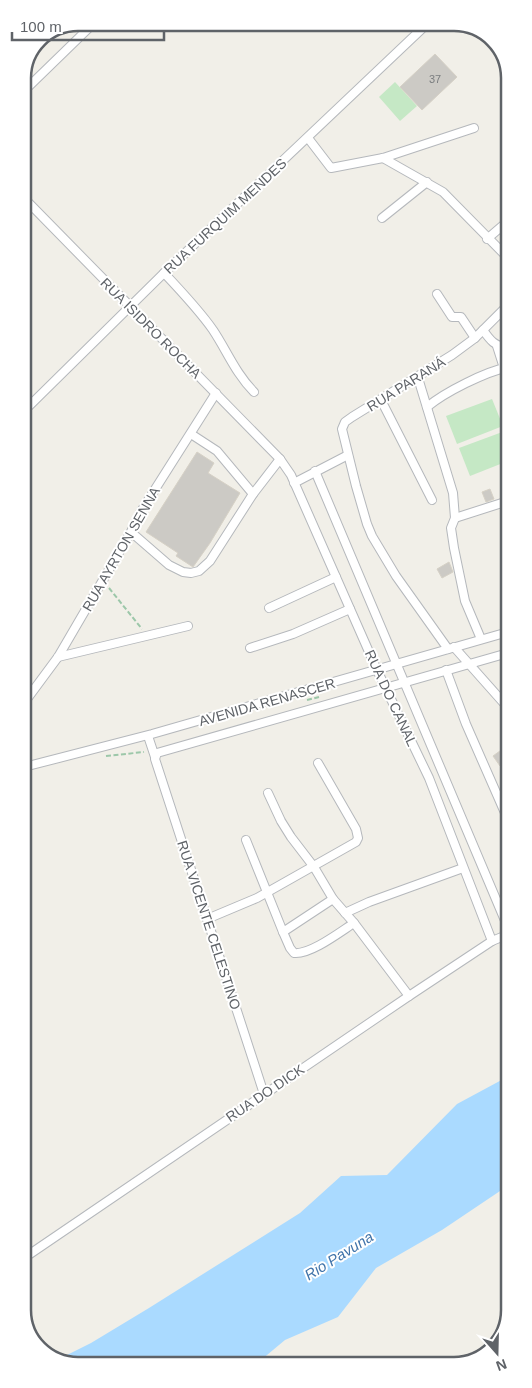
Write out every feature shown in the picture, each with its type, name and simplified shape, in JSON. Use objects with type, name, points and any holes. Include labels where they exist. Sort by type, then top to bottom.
[{"type":"street","points":[[31,84],[85,31]]},
{"type":"street","name":"RUA FURQUIM MENDES","points":[[31,404],[164,273],[420,31]]},
{"type":"street","points":[[308,138],[331,168],[384,158],[474,128]]},
{"type":"street","points":[[384,158],[443,192],[501,252]]},
{"type":"street","points":[[382,218],[427,182]]},
{"type":"street","name":"RUA ISIDRO ROCHA","points":[[31,204],[280,459]]},
{"type":"street","points":[[487,239],[501,227]]},
{"type":"street","points":[[164,273],[186,296],[213,330],[238,373],[254,392]]},
{"type":"street","points":[[437,294],[452,317],[461,317],[475,338]]},
{"type":"street","name":"RUA PARANÁ","points":[[348,454],[342,429],[346,422],[452,355],[475,338],[501,312]]},
{"type":"street","points":[[483,330],[492,343],[501,346]]},
{"type":"street","points":[[497,346],[501,355]]},
{"type":"street","points":[[427,407],[447,393],[501,369]]},
{"type":"street","points":[[418,378],[453,493],[455,518],[451,528],[454,548],[465,601],[481,640]]},
{"type":"street","name":"RUA AYRTON SENNA","points":[[31,694],[58,657],[131,532],[140,513],[216,394]]},
{"type":"street","points":[[381,400],[432,500]]},
{"type":"street","points":[[191,434],[217,450],[253,494]]},
{"type":"street","points":[[294,483],[348,454],[367,524],[396,576],[451,648],[501,701]]},
{"type":"street","points":[[131,532],[169,564],[183,572],[199,571],[210,561],[253,494],[280,459]]},
{"type":"street","name":"RUA DO CANAL","points":[[280,459],[294,483],[385,688],[429,778],[492,941]]},
{"type":"street","points":[[315,471],[501,916]]},
{"type":"street","points":[[455,518],[501,504]]},
{"type":"street","points":[[269,608],[336,576]]},
{"type":"street","points":[[250,648],[293,634],[350,609]]},
{"type":"street","points":[[58,657],[188,626]]},
{"type":"street","name":"AVENIDA RENASCER","points":[[31,765],[148,736],[501,634]]},
{"type":"street","name":"AVENIDA RENASCER","points":[[155,756],[158,753],[501,654]]},
{"type":"street","points":[[446,670],[466,724],[501,804]]},
{"type":"street","name":"RUA VICENTE CELESTINO","points":[[148,736],[264,1094]]},
{"type":"street","points":[[207,918],[238,907],[267,892],[349,847],[358,838],[356,829],[318,763]]},
{"type":"street","points":[[268,793],[290,837],[314,866],[333,899],[354,923],[408,996]]},
{"type":"street","points":[[246,840],[283,932],[294,953],[297,954],[313,948],[354,923]]},
{"type":"street","points":[[345,912],[463,868]]},
{"type":"street","points":[[283,932],[333,899]]},
{"type":"street","name":"RUA DO DICK","points":[[31,1253],[408,996],[501,936]]},
{"type":"path","points":[[102,580],[147,635]]},
{"type":"green space","points":[[395,82],[417,106],[400,121],[379,97]]},
{"type":"green space","points":[[492,399],[501,421],[501,427],[457,444],[446,416]]},
{"type":"green space","points":[[501,432],[501,464],[470,476],[459,448]]},
{"type":"water","name":"Rio Pavuna","points":[[501,1080],[501,1190],[442,1230],[376,1268],[338,1317],[285,1340],[265,1357],[75,1357],[67,1355],[91,1343],[149,1308],[300,1213],[341,1176],[387,1175],[457,1104]]},
{"type":"building","points":[[435,54],[457,77],[422,110],[400,87]]},
{"type":"building","points":[[197,452],[214,463],[208,473],[240,493],[193,567],[176,556],[178,553],[146,532]]},
{"type":"building","points":[[490,489],[494,499],[486,502],[482,492]]},
{"type":"building","points":[[449,562],[453,572],[442,578],[437,569]]},
{"type":"building","points":[[501,750],[501,765],[500,766],[493,756]]}]
